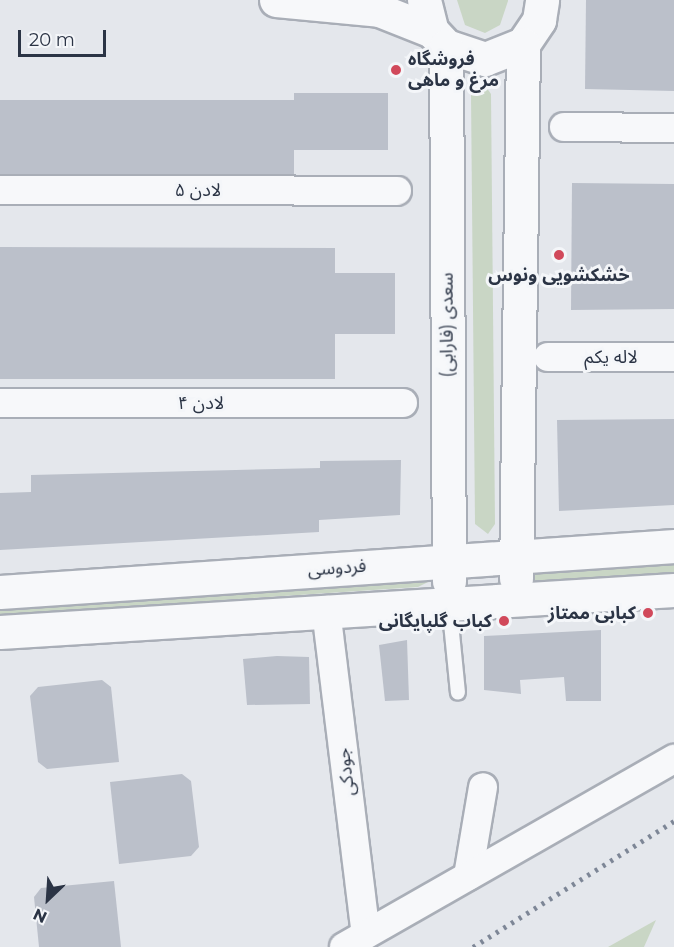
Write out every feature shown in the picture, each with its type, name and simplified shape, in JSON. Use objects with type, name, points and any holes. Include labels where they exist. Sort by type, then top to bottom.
[{"type":"street","points":[[276,0],[379,10],[434,26],[485,59],[523,44]]},
{"type":"street","points":[[516,601],[523,44],[539,20],[542,0]]},
{"type":"street","name":"سعدی (فارابی)","points":[[434,26],[449,603]]},
{"type":"street","points":[[564,127],[674,128]]},
{"type":"street","name":"لادن ۵","points":[[0,190],[397,190]]},
{"type":"street","name":"لاله یکم","points":[[548,357],[674,357]]},
{"type":"street","name":"لادن ۴","points":[[0,403],[403,403]]},
{"type":"street","name":"فردوسی","points":[[0,592],[674,546]]},
{"type":"street","points":[[0,632],[674,590]]},
{"type":"street","name":"جودکی","points":[[326,610],[355,941]]},
{"type":"street","points":[[355,941],[674,759]]},
{"type":"street","points":[[468,876],[483,787]]},
{"type":"lane","points":[[449,603],[458,693]]},
{"type":"green space","points":[[457,0],[508,1],[500,25],[485,33],[465,25]]},
{"type":"green space","points":[[484,84],[491,94],[495,524],[488,534],[475,524],[471,94],[478,85]]},
{"type":"green space","points":[[674,562],[674,573],[537,582],[531,577],[536,572]]},
{"type":"green space","points":[[419,577],[428,582],[418,587],[0,615],[0,606]]},
{"type":"green space","points":[[656,920],[644,947],[608,947]]},
{"type":"building","points":[[586,0],[674,0],[674,91],[585,89]]},
{"type":"building","points":[[294,93],[388,93],[388,150],[294,150],[294,174],[0,174],[0,100],[294,100]]},
{"type":"building","points":[[572,183],[674,184],[674,309],[571,310]]},
{"type":"building","points":[[0,247],[335,248],[335,273],[395,273],[395,334],[335,334],[335,379],[0,379]]},
{"type":"building","points":[[674,419],[674,505],[559,511],[557,420]]},
{"type":"building","points":[[401,460],[400,515],[319,520],[319,532],[0,550],[0,493],[31,492],[31,475],[320,468],[320,461]]},
{"type":"building","points":[[601,630],[601,701],[566,701],[564,677],[520,680],[521,694],[484,690],[484,636]]},
{"type":"building","points":[[407,640],[409,700],[385,701],[379,645]]},
{"type":"building","points":[[277,656],[309,657],[310,704],[247,705],[243,659]]},
{"type":"building","points":[[102,680],[111,687],[119,762],[47,769],[38,762],[30,696],[38,687]]},
{"type":"building","points":[[182,774],[191,781],[199,847],[191,856],[119,864],[110,782]]},
{"type":"building","points":[[114,881],[121,947],[39,947],[34,897],[41,888]]},
{"type":"railway","points":[[473,947],[674,821]]},
{"type":"place","name":"فروشگاه مرغ و ماهی","points":[[396,70]]},
{"type":"place","name":"خشکشویی ونوس","points":[[559,255]]},
{"type":"place","name":"کبابی ممتاز","points":[[648,613]]},
{"type":"place","name":"کباب گلپایگانی","points":[[504,621]]}]
